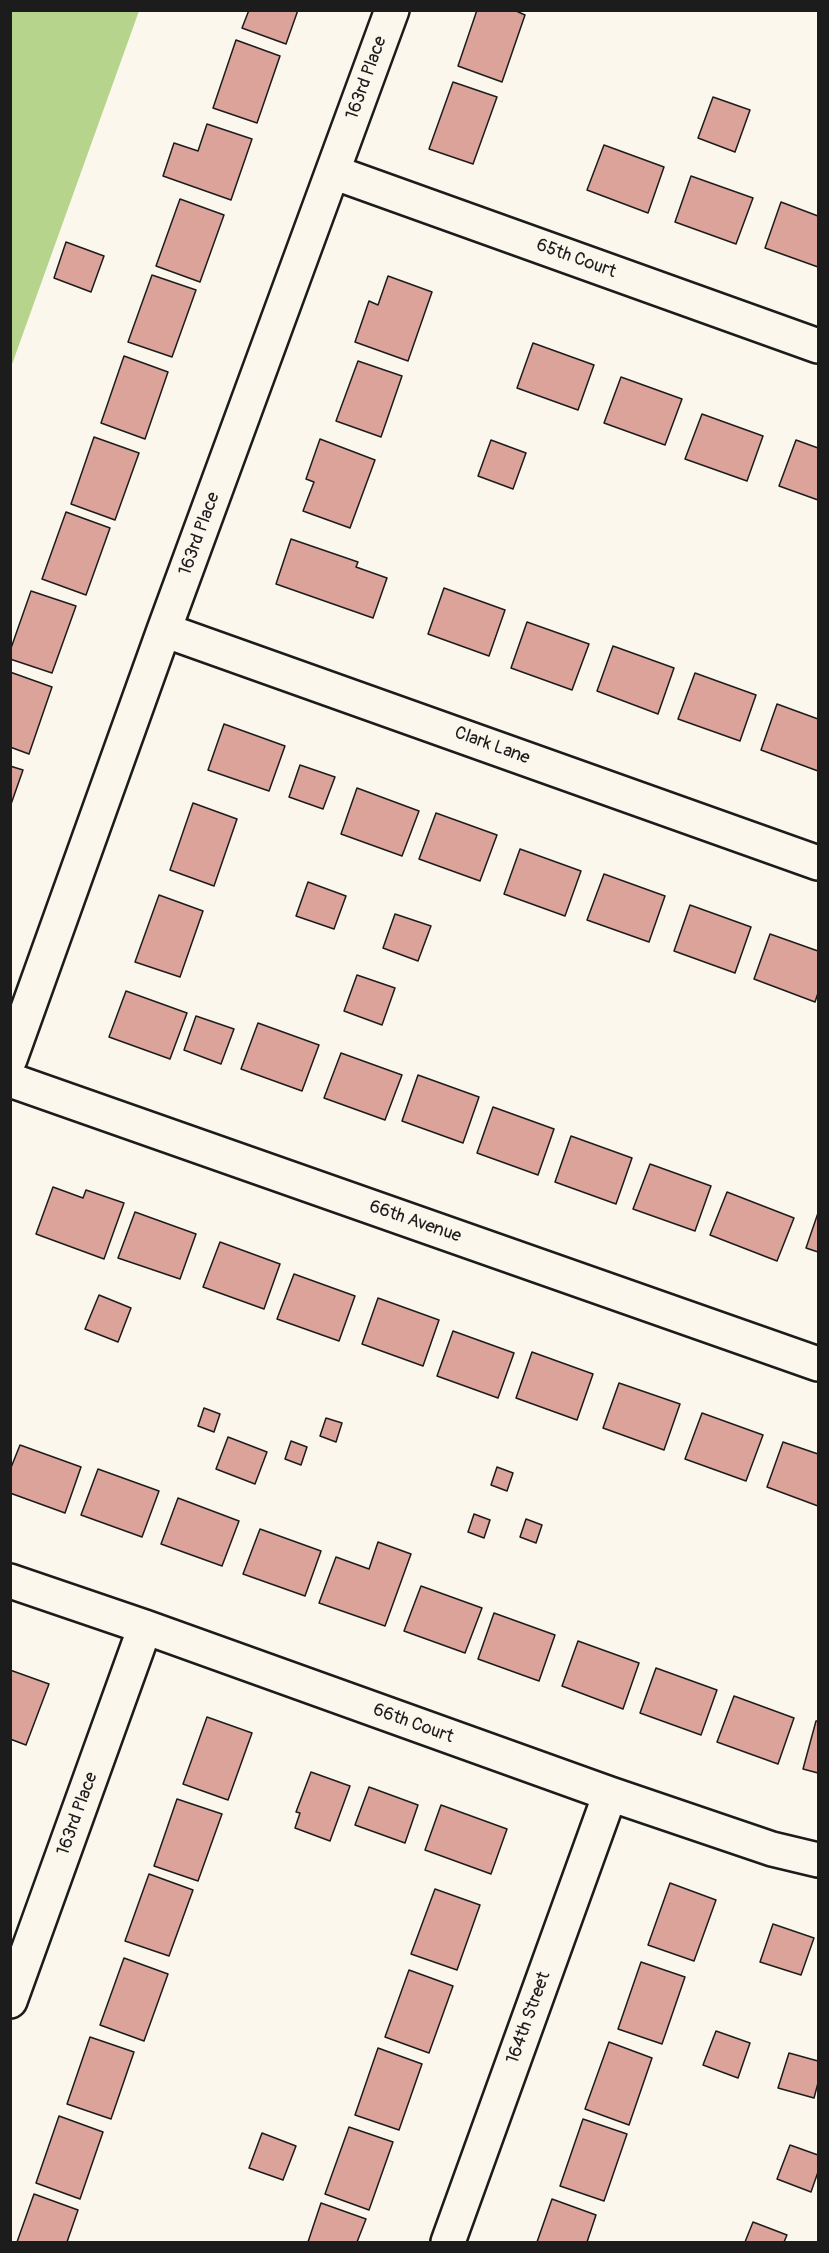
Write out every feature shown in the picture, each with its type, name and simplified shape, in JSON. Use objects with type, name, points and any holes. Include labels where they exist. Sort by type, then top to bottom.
[{"type":"street","name":"163rd Place","points":[[10,1059],[164,630],[392,10]]},
{"type":"street","name":"65th Court","points":[[333,172],[819,346]]},
{"type":"street","name":"Clark Lane","points":[[164,630],[819,863]]},
{"type":"street","name":"66th Avenue","points":[[10,1080],[819,1364]]},
{"type":"street","name":"66th Court","points":[[10,1581],[145,1627],[610,1794],[772,1849],[819,1860]]},
{"type":"street","name":"163rd Place","points":[[10,2001],[145,1627]]},
{"type":"street","name":"164th Street","points":[[448,2242],[610,1794]]},
{"type":"green space","points":[[10,11],[139,11],[11,367]]},
{"type":"building","points":[[249,10],[298,10],[286,44],[242,28]]},
{"type":"building","points":[[477,10],[514,10],[525,15],[502,82],[458,66]]},
{"type":"building","points":[[236,40],[280,56],[257,123],[213,108]]},
{"type":"building","points":[[453,82],[497,97],[473,164],[429,149]]},
{"type":"building","points":[[713,97],[750,110],[735,152],[698,138]]},
{"type":"building","points":[[207,124],[252,139],[231,200],[163,176],[174,143],[198,151]]},
{"type":"building","points":[[604,145],[664,167],[648,213],[587,190]]},
{"type":"building","points":[[691,176],[753,198],[736,244],[675,222]]},
{"type":"building","points":[[180,199],[224,215],[200,282],[156,266]]},
{"type":"building","points":[[781,202],[818,216],[818,267],[765,248]]},
{"type":"building","points":[[66,242],[104,256],[91,292],[54,278]]},
{"type":"building","points":[[152,275],[196,290],[172,357],[128,342]]},
{"type":"building","points":[[388,276],[432,292],[408,361],[355,342],[369,301],[378,305]]},
{"type":"building","points":[[533,343],[594,365],[578,410],[517,388]]},
{"type":"building","points":[[124,356],[168,372],[145,439],[101,423]]},
{"type":"building","points":[[358,361],[402,376],[381,437],[336,421]]},
{"type":"building","points":[[621,377],[682,399],[665,445],[604,423]]},
{"type":"building","points":[[702,414],[763,436],[747,481],[685,459]]},
{"type":"building","points":[[94,437],[139,453],[115,520],[71,504]]},
{"type":"building","points":[[320,439],[375,460],[350,528],[303,511],[314,482],[306,479]]},
{"type":"building","points":[[491,440],[526,453],[513,489],[478,476]]},
{"type":"building","points":[[796,440],[818,448],[818,500],[779,486]]},
{"type":"building","points":[[66,512],[110,528],[86,595],[42,579]]},
{"type":"building","points":[[291,539],[358,562],[356,567],[387,578],[373,618],[276,584]]},
{"type":"building","points":[[444,588],[505,610],[489,656],[428,634]]},
{"type":"building","points":[[31,591],[76,606],[52,673],[10,659],[10,651]]},
{"type":"building","points":[[527,622],[589,644],[572,690],[511,668]]},
{"type":"building","points":[[613,646],[674,668],[658,714],[597,691]]},
{"type":"building","points":[[10,672],[52,687],[29,754],[10,747]]},
{"type":"building","points":[[695,673],[756,695],[740,741],[678,719]]},
{"type":"building","points":[[777,704],[818,719],[818,771],[761,750]]},
{"type":"building","points":[[224,724],[285,746],[269,791],[208,770]]},
{"type":"building","points":[[300,765],[335,777],[323,809],[289,797]]},
{"type":"building","points":[[10,766],[23,770],[10,807]]},
{"type":"building","points":[[357,788],[419,811],[402,856],[341,834]]},
{"type":"building","points":[[193,803],[237,819],[214,886],[170,870]]},
{"type":"building","points":[[436,813],[497,835],[480,881],[419,859]]},
{"type":"building","points":[[520,849],[581,871],[565,916],[504,894]]},
{"type":"building","points":[[604,874],[665,896],[649,942],[587,920]]},
{"type":"building","points":[[308,882],[346,896],[334,929],[296,916]]},
{"type":"building","points":[[159,895],[203,911],[180,977],[135,962]]},
{"type":"building","points":[[690,905],[751,927],[735,973],[674,951]]},
{"type":"building","points":[[395,914],[431,926],[418,961],[383,948]]},
{"type":"building","points":[[770,934],[818,951],[818,993],[815,1002],[754,979]]},
{"type":"building","points":[[357,975],[395,988],[382,1025],[344,1011]]},
{"type":"building","points":[[126,991],[187,1013],[170,1059],[109,1037]]},
{"type":"building","points":[[196,1016],[234,1029],[221,1064],[184,1050]]},
{"type":"building","points":[[258,1023],[319,1045],[302,1091],[241,1069]]},
{"type":"building","points":[[341,1053],[402,1075],[385,1120],[324,1098]]},
{"type":"building","points":[[418,1075],[479,1097],[463,1143],[402,1121]]},
{"type":"building","points":[[493,1107],[554,1129],[538,1175],[477,1153]]},
{"type":"building","points":[[571,1136],[632,1158],[616,1204],[555,1182]]},
{"type":"building","points":[[650,1164],[711,1186],[695,1231],[633,1209]]},
{"type":"building","points":[[53,1187],[83,1198],[86,1190],[124,1203],[104,1259],[36,1234]]},
{"type":"building","points":[[727,1192],[794,1218],[777,1261],[710,1235]]},
{"type":"building","points":[[135,1212],[196,1234],[180,1279],[118,1258]]},
{"type":"building","points":[[818,1213],[818,1252],[806,1248]]},
{"type":"building","points":[[220,1242],[280,1264],[264,1309],[203,1287]]},
{"type":"building","points":[[294,1274],[355,1296],[339,1341],[277,1319]]},
{"type":"building","points":[[99,1295],[131,1308],[118,1342],[85,1329]]},
{"type":"building","points":[[378,1298],[439,1320],[423,1366],[362,1344]]},
{"type":"building","points":[[453,1331],[514,1353],[498,1398],[437,1376]]},
{"type":"building","points":[[532,1352],[593,1374],[577,1420],[516,1398]]},
{"type":"building","points":[[619,1383],[680,1404],[664,1450],[603,1428]]},
{"type":"building","points":[[204,1408],[220,1414],[214,1432],[198,1426]]},
{"type":"building","points":[[702,1413],[763,1435],[746,1481],[685,1459]]},
{"type":"building","points":[[326,1418],[342,1423],[336,1442],[320,1436]]},
{"type":"building","points":[[228,1437],[267,1452],[255,1484],[216,1469]]},
{"type":"building","points":[[291,1441],[307,1447],[301,1465],[285,1459]]},
{"type":"building","points":[[783,1442],[818,1454],[818,1506],[767,1487]]},
{"type":"building","points":[[20,1445],[81,1467],[65,1513],[10,1493],[10,1470]]},
{"type":"building","points":[[497,1467],[513,1473],[507,1491],[491,1485]]},
{"type":"building","points":[[98,1469],[159,1491],[142,1537],[81,1515]]},
{"type":"building","points":[[178,1498],[239,1521],[222,1566],[161,1544]]},
{"type":"building","points":[[474,1514],[490,1520],[484,1538],[468,1532]]},
{"type":"building","points":[[526,1519],[542,1525],[536,1543],[520,1537]]},
{"type":"building","points":[[260,1529],[321,1551],[305,1596],[243,1574]]},
{"type":"building","points":[[378,1542],[411,1554],[385,1626],[319,1603],[336,1557],[369,1569]]},
{"type":"building","points":[[421,1586],[482,1608],[465,1653],[404,1631]]},
{"type":"building","points":[[494,1613],[555,1635],[539,1681],[478,1659]]},
{"type":"building","points":[[578,1641],[639,1663],[623,1709],[562,1686]]},
{"type":"building","points":[[656,1668],[717,1690],[701,1735],[640,1713]]},
{"type":"building","points":[[10,1670],[49,1684],[26,1745],[10,1739]]},
{"type":"building","points":[[734,1696],[794,1718],[778,1764],[717,1742]]},
{"type":"building","points":[[207,1717],[252,1733],[228,1800],[183,1784]]},
{"type":"building","points":[[816,1721],[818,1721],[818,1773],[803,1769]]},
{"type":"building","points":[[311,1772],[350,1786],[330,1841],[295,1828],[300,1813],[296,1812]]},
{"type":"building","points":[[369,1787],[418,1805],[405,1843],[355,1825]]},
{"type":"building","points":[[177,1799],[222,1814],[198,1881],[154,1866]]},
{"type":"building","points":[[441,1805],[507,1829],[491,1874],[425,1850]]},
{"type":"building","points":[[149,1874],[193,1890],[169,1956],[125,1941]]},
{"type":"building","points":[[670,1883],[716,1900],[694,1961],[648,1945]]},
{"type":"building","points":[[435,1889],[480,1905],[457,1970],[411,1954]]},
{"type":"building","points":[[773,1924],[814,1938],[801,1975],[760,1962]]},
{"type":"building","points":[[124,1958],[168,1974],[144,2041],[100,2025]]},
{"type":"building","points":[[641,1962],[685,1977],[662,2044],[618,2029]]},
{"type":"building","points":[[409,1970],[453,1986],[429,2053],[385,2037]]},
{"type":"building","points":[[716,2031],[750,2043],[738,2078],[703,2065]]},
{"type":"building","points":[[90,2037],[134,2052],[111,2119],[67,2104]]},
{"type":"building","points":[[609,2042],[652,2058],[629,2125],[585,2109]]},
{"type":"building","points":[[378,2048],[422,2064],[399,2130],[355,2115]]},
{"type":"building","points":[[789,2053],[818,2061],[818,2083],[814,2098],[778,2088]]},
{"type":"building","points":[[59,2116],[103,2132],[80,2199],[36,2183]]},
{"type":"building","points":[[583,2119],[627,2134],[604,2201],[560,2186]]},
{"type":"building","points":[[349,2127],[393,2142],[369,2210],[325,2194]]},
{"type":"building","points":[[262,2133],[296,2146],[283,2180],[249,2168]]},
{"type":"building","points":[[790,2145],[818,2155],[818,2172],[811,2192],[777,2179]]},
{"type":"building","points":[[34,2194],[78,2210],[67,2242],[17,2242]]},
{"type":"building","points":[[552,2199],[596,2215],[587,2242],[537,2242]]},
{"type":"building","points":[[321,2203],[366,2219],[357,2242],[308,2242]]},
{"type":"building","points":[[753,2222],[787,2235],[784,2242],[745,2242]]}]
